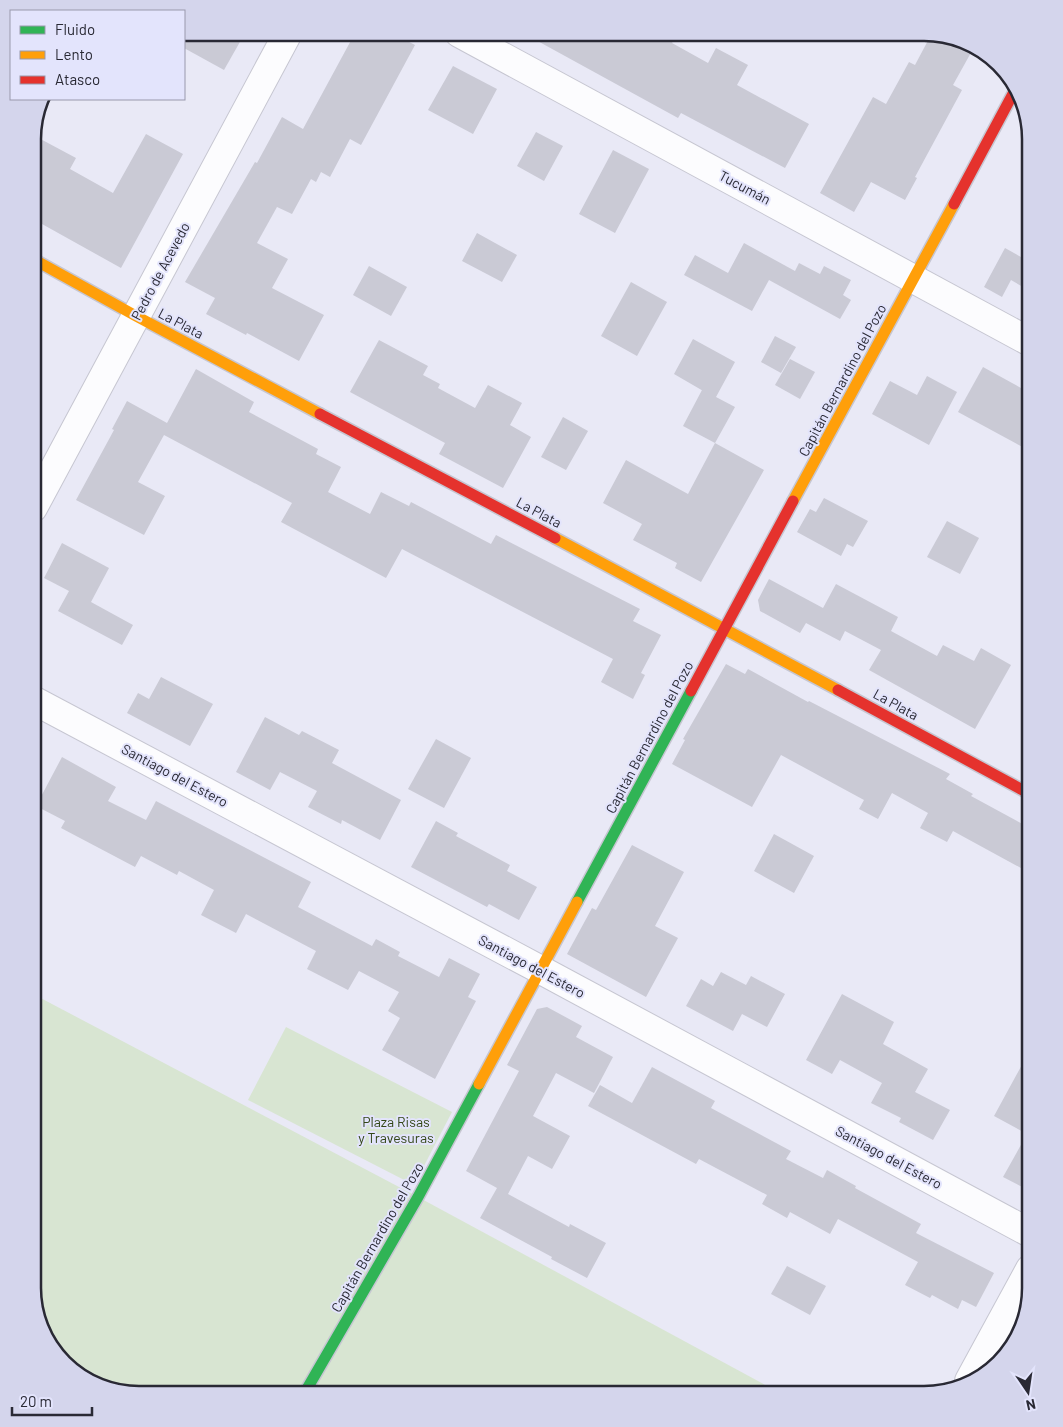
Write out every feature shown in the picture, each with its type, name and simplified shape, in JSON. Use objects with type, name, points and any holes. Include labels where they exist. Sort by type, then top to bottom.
[{"type":"street","name":"Pedro de Acevedo","points":[[41,493],[283,41]]},
{"type":"street","name":"Tucumán","points":[[474,41],[1022,338]]},
{"type":"street","name":"Capitán Bernardino del Pozo","points":[[309,1386],[418,1197],[1012,97]]},
{"type":"street","name":"La Plata","points":[[41,263],[136,316],[725,628],[1022,790]]},
{"type":"street","name":"Santiago del Estero","points":[[41,704],[1022,1229]]},
{"type":"street","points":[[974,1371],[1022,1284]]},
{"type":"green space","points":[[41,998],[418,1197],[767,1386],[139,1386],[114,1382],[90,1373],[66,1352],[54,1337],[42,1300]]},
{"type":"green space","name":"Plaza Risas y Travesuras","points":[[286,1027],[452,1112],[414,1185],[248,1100]]},
{"type":"building","points":[[185,41],[240,41],[224,70],[185,49]]},
{"type":"building","points":[[351,41],[407,41],[415,45],[361,145],[350,139],[330,177],[321,172],[316,182],[311,179],[292,214],[277,207],[257,243],[288,259],[272,288],[324,315],[299,361],[247,333],[246,335],[206,314],[215,298],[185,282],[255,162],[257,163],[282,117],[303,129]]},
{"type":"building","points":[[538,41],[673,41],[672,43],[708,63],[716,48],[748,65],[737,85],[809,124],[785,168],[681,113],[678,118]]},
{"type":"building","points":[[928,41],[955,46],[971,53],[953,85],[962,90],[915,177],[917,178],[905,200],[871,182],[854,212],[820,193],[873,97],[886,104],[909,62],[915,65]]},
{"type":"building","points":[[453,66],[497,89],[473,134],[428,110]]},
{"type":"building","points":[[536,132],[563,146],[544,181],[517,166]]},
{"type":"building","points":[[146,134],[183,154],[121,268],[41,223],[41,139],[76,158],[70,169],[113,193]]},
{"type":"building","points":[[613,150],[649,169],[615,233],[579,214]]},
{"type":"building","points":[[477,233],[517,255],[502,282],[462,261]]},
{"type":"building","points":[[744,243],[795,271],[799,263],[820,274],[824,266],[851,280],[843,295],[851,300],[840,319],[769,280],[752,311],[684,275],[695,255],[728,273]]},
{"type":"building","points":[[1005,248],[1022,258],[1022,286],[1011,280],[1002,297],[984,287]]},
{"type":"building","points":[[369,266],[407,287],[391,316],[353,295]]},
{"type":"building","points":[[631,282],[667,302],[637,356],[601,336]]},
{"type":"building","points":[[775,336],[796,347],[781,373],[761,362]]},
{"type":"building","points":[[693,339],[735,362],[716,397],[735,407],[715,443],[683,426],[702,390],[674,374]]},
{"type":"building","points":[[379,340],[428,366],[423,375],[440,384],[438,388],[475,408],[488,385],[522,403],[510,425],[531,437],[503,488],[439,454],[445,443],[350,392]]},
{"type":"building","points":[[790,359],[815,372],[800,399],[775,385]]},
{"type":"building","points":[[983,367],[1022,389],[1022,447],[958,412]]},
{"type":"building","points":[[196,369],[254,402],[249,412],[318,449],[316,454],[341,467],[328,492],[370,514],[381,492],[409,506],[411,502],[491,544],[496,535],[640,609],[633,621],[661,635],[641,673],[645,675],[633,699],[601,682],[613,659],[402,549],[386,578],[281,522],[292,503],[164,435],[138,482],[165,496],[144,535],[76,500],[114,430],[112,429],[127,401],[167,423]]},
{"type":"building","points":[[927,376],[957,392],[929,445],[872,414],[890,381],[917,395]]},
{"type":"building","points":[[563,417],[588,431],[566,470],[541,457]]},
{"type":"building","points":[[715,443],[764,470],[701,582],[675,568],[677,563],[633,540],[642,524],[603,503],[626,460],[688,494]]},
{"type":"building","points":[[824,498],[868,521],[853,547],[847,544],[841,556],[797,532],[810,509],[816,512]]},
{"type":"building","points":[[947,521],[979,538],[960,574],[927,557]]},
{"type":"building","points":[[62,543],[109,568],[91,602],[133,625],[122,645],[58,611],[69,591],[44,578]]},
{"type":"building","points":[[769,579],[823,608],[836,584],[898,617],[891,631],[937,656],[943,645],[974,661],[981,648],[1011,665],[975,729],[869,670],[881,650],[845,631],[840,641],[806,623],[800,633],[760,611],[758,600]]},
{"type":"building","points":[[726,664],[745,674],[748,669],[808,702],[950,774],[946,779],[973,794],[971,796],[1022,824],[1022,869],[953,831],[947,842],[920,828],[928,813],[892,793],[878,819],[859,809],[864,800],[781,755],[752,807],[672,764],[685,740],[683,739]]},
{"type":"building","points":[[161,677],[213,704],[190,746],[127,713],[138,693],[149,699]]},
{"type":"building","points":[[265,717],[299,735],[302,731],[339,750],[332,763],[401,800],[380,840],[342,820],[341,824],[308,807],[317,791],[280,772],[270,790],[236,772]]},
{"type":"building","points":[[436,739],[471,758],[444,808],[408,789]]},
{"type":"building","points":[[62,757],[116,787],[108,801],[146,820],[156,801],[311,882],[298,907],[372,946],[376,939],[400,952],[398,956],[439,977],[449,958],[480,974],[468,997],[476,1001],[435,1079],[382,1050],[400,1018],[388,1011],[399,992],[359,971],[348,990],[307,969],[316,951],[246,914],[236,933],[201,915],[214,890],[179,871],[177,875],[141,856],[135,867],[61,828],[65,821],[41,809],[41,797]]},
{"type":"building","points":[[436,821],[458,833],[456,836],[510,865],[507,871],[537,887],[519,920],[489,904],[487,907],[411,867]]},
{"type":"building","points":[[774,834],[814,856],[794,893],[754,871]]},
{"type":"building","points":[[632,845],[684,872],[655,926],[678,938],[646,997],[567,954],[592,908],[596,910]]},
{"type":"building","points":[[721,972],[746,985],[751,976],[785,994],[767,1027],[742,1014],[733,1031],[686,1006],[701,979],[713,986]]},
{"type":"building","points":[[842,994],[894,1022],[883,1044],[928,1069],[915,1092],[950,1110],[933,1140],[899,1122],[901,1118],[871,1103],[882,1083],[840,1060],[832,1074],[806,1060]]},
{"type":"building","points":[[547,1007],[582,1026],[576,1037],[613,1057],[594,1093],[556,1073],[533,1116],[570,1136],[552,1169],[528,1156],[508,1194],[569,1227],[570,1224],[606,1243],[587,1278],[480,1218],[497,1188],[466,1171],[519,1071],[507,1065],[537,1009]]},
{"type":"building","points":[[1022,1065],[1022,1131],[994,1116]]},
{"type":"building","points":[[652,1067],[715,1101],[711,1108],[791,1151],[786,1159],[823,1178],[827,1170],[856,1186],[855,1188],[921,1224],[916,1233],[994,1273],[976,1307],[962,1300],[958,1309],[932,1295],[930,1298],[905,1285],[918,1262],[838,1219],[830,1234],[790,1212],[787,1218],[762,1204],[767,1195],[699,1159],[696,1164],[588,1106],[600,1085],[632,1103]]},
{"type":"building","points":[[1022,1143],[1022,1187],[1003,1177]]},
{"type":"building","points":[[787,1266],[826,1286],[810,1315],[771,1294]]},
{"type":"traffic: fast","points":[[577,902],[691,691]]},
{"type":"traffic: fast","points":[[309,1386],[418,1197],[479,1084]]},
{"type":"traffic: slow","points":[[793,501],[954,204]]},
{"type":"traffic: slow","points":[[41,263],[320,414]]},
{"type":"traffic: slow","points":[[555,538],[838,690]]},
{"type":"traffic: slow","points":[[479,1084],[577,902]]},
{"type":"traffic: jam","points":[[954,204],[1012,96]]},
{"type":"traffic: jam","points":[[320,414],[555,538]]},
{"type":"traffic: jam","points":[[691,691],[793,501]]},
{"type":"traffic: jam","points":[[838,690],[1022,790]]}]
